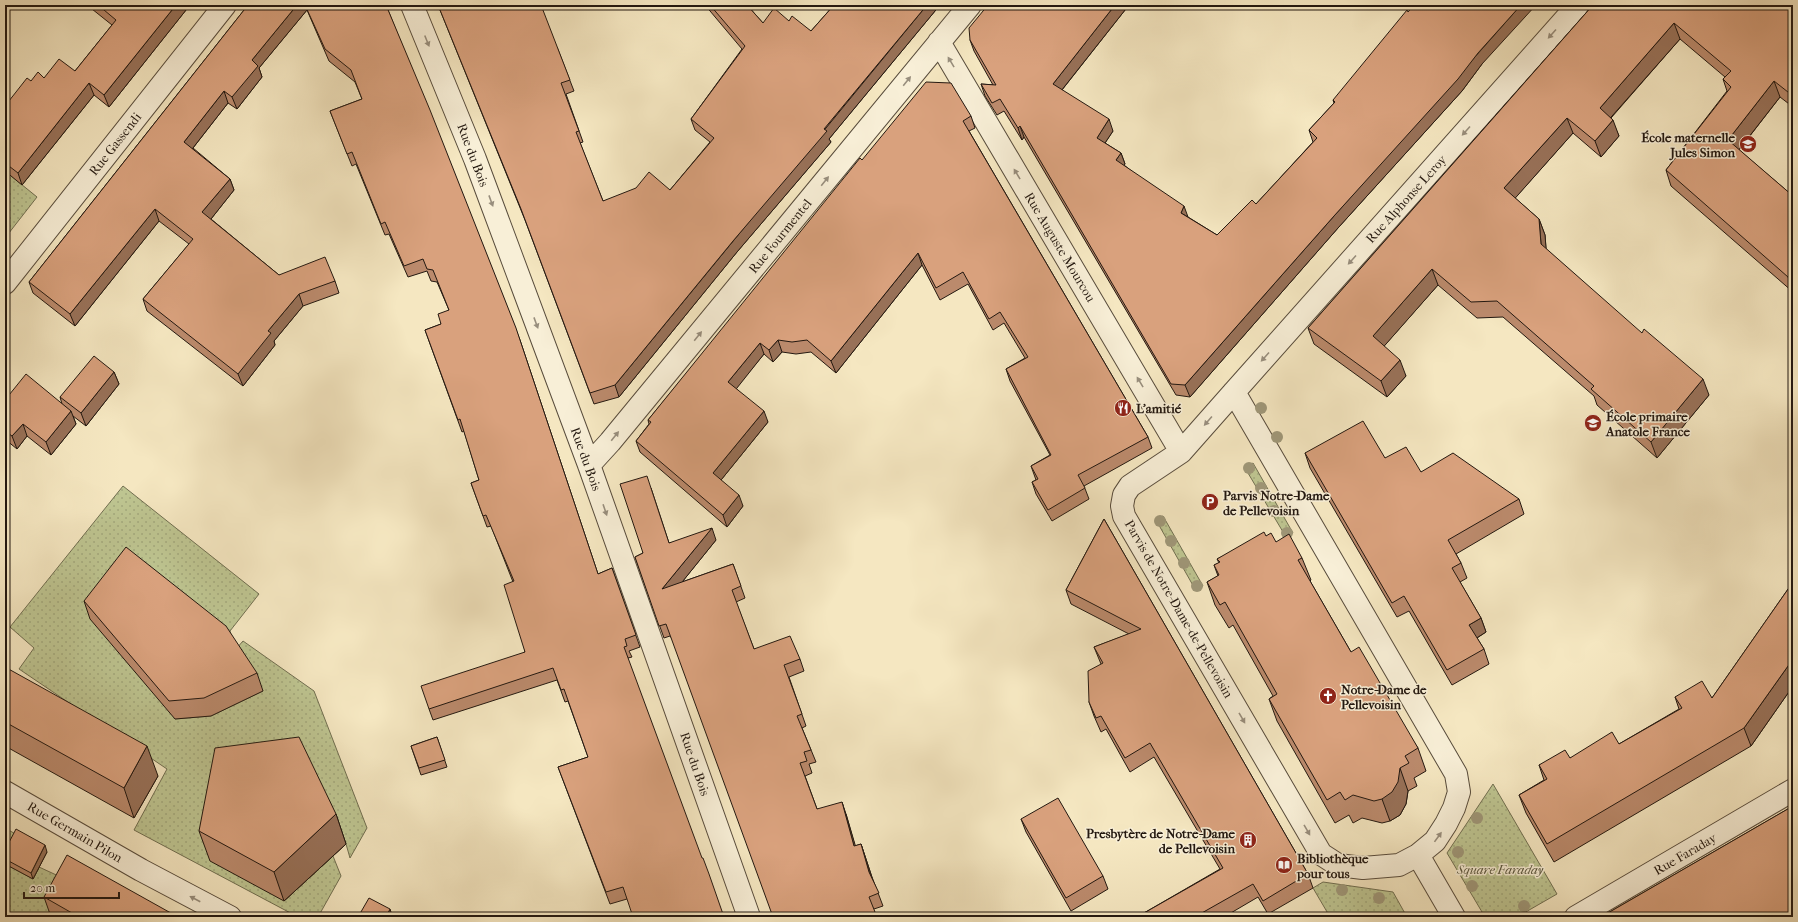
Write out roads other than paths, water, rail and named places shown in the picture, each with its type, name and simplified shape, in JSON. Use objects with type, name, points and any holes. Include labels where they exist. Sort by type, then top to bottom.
[{"type":"street","name":"Rue Gassendi","points":[[5,283],[225,5]]},
{"type":"street","name":"Rue du Bois","points":[[412,5],[475,159],[589,465],[749,917]]},
{"type":"street","name":"Rue Fourmentel","points":[[589,465],[610,442],[970,5]]},
{"type":"street","name":"Rue Alphonse Leroy","points":[[1234,392],[1578,5]]},
{"type":"street","name":"Rue Auguste Mourcou","points":[[940,42],[1181,452]]},
{"type":"street","name":"Parvis de Notre-Dame-de-Pellevoisin","points":[[1234,392],[1456,774],[1459,792],[1454,808],[1446,824],[1435,841],[1418,856],[1399,865],[1381,868],[1348,868],[1338,865],[1321,854],[1124,516],[1122,506],[1124,495],[1130,486],[1181,452],[1234,392]]},
{"type":"street","name":"Rue Faraday","points":[[1576,917],[1793,790]]},
{"type":"street","name":"Rue Germain Pilon","points":[[5,792],[141,870],[230,917]]},
{"type":"street","points":[[1418,856],[1454,917]]},
{"type":"place","name":"École maternelle Jules Simon","points":[[1748,144]]},
{"type":"place","name":"L'amitié","points":[[1123,408]]},
{"type":"place","name":"École primaire Anatole France","points":[[1593,423]]},
{"type":"place","name":"Parvis Notre-Dame de Pellevoisin","points":[[1210,502]]},
{"type":"place","name":"Notre-Dame de Pellevoisin","points":[[1328,696]]},
{"type":"place","name":"Presbytère de Notre-Dame de Pellevoisin","points":[[1248,840]]},
{"type":"place","name":"Bibliothèque pour tous","points":[[1284,865]]},
{"type":"park label","name":"Square Faraday","points":[[1500,869]]}]
